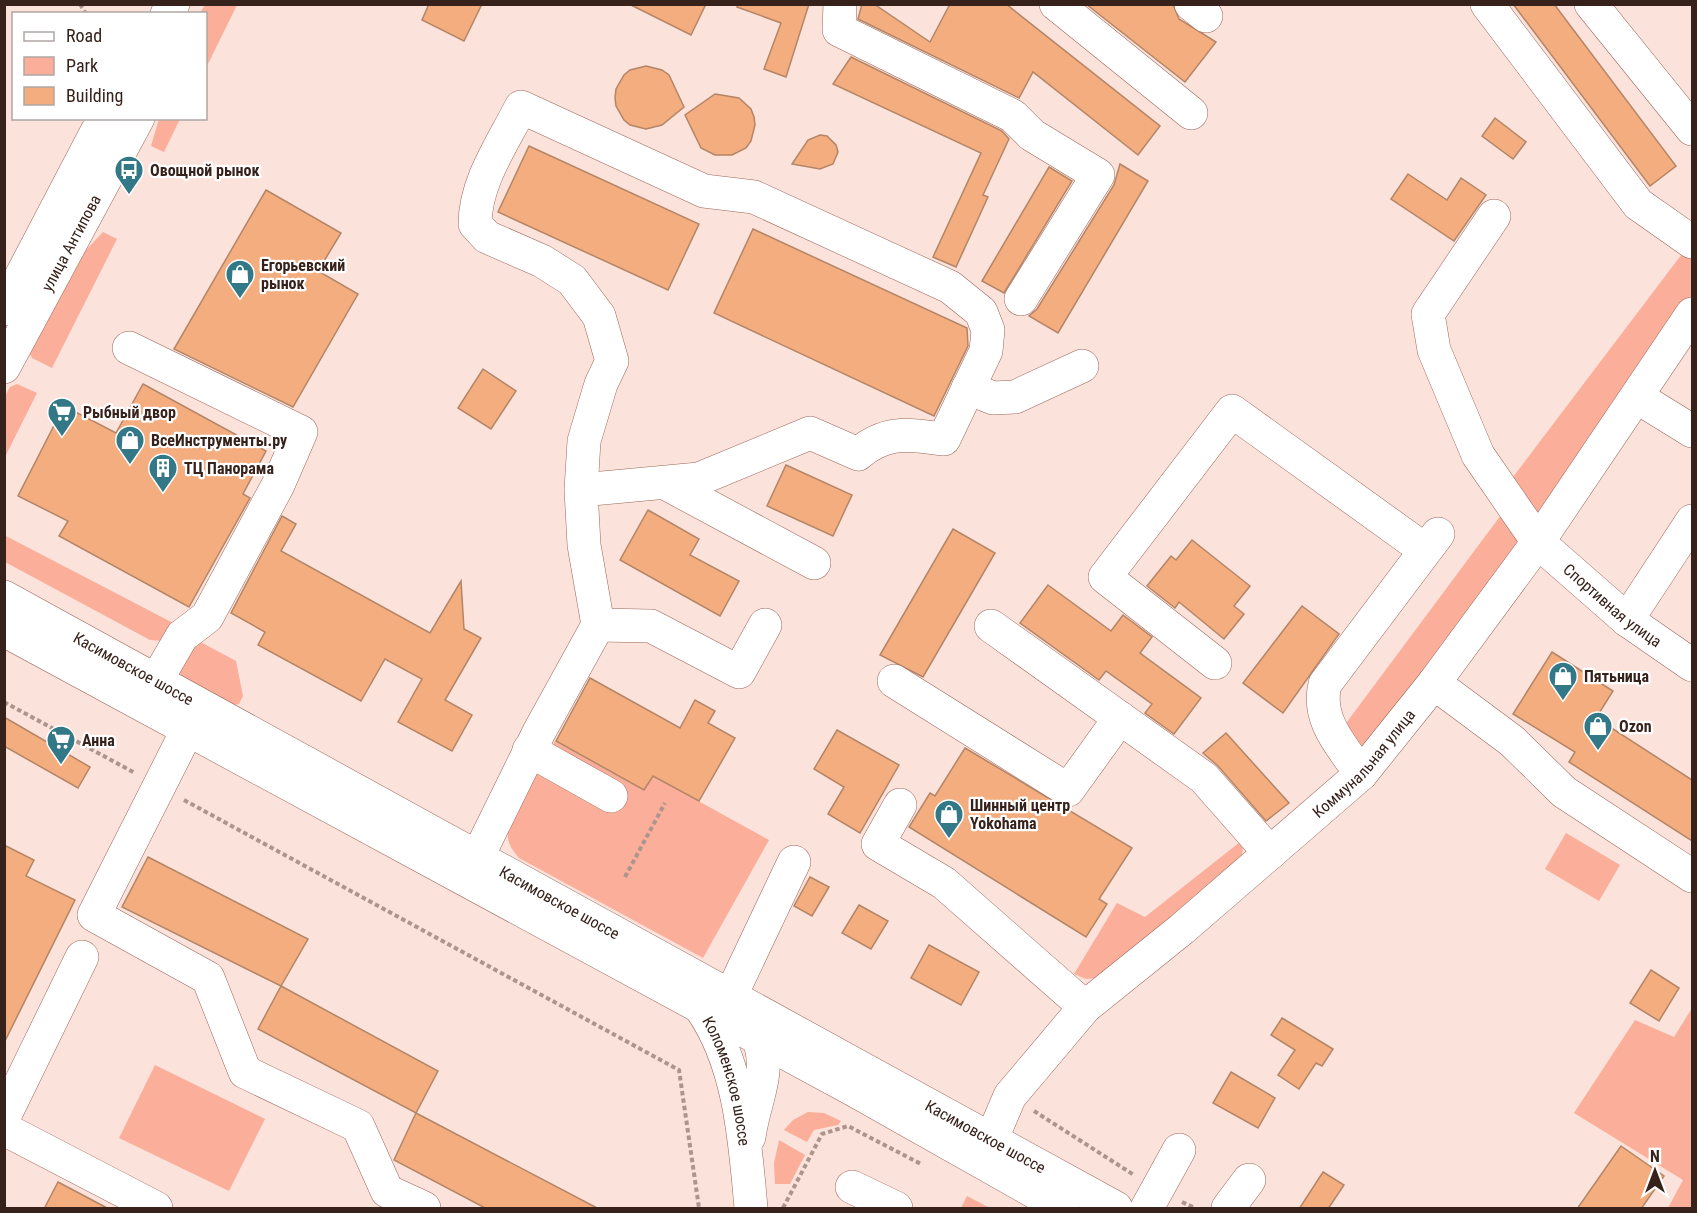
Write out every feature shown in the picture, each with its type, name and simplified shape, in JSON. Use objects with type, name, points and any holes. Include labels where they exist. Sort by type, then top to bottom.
[{"type":"main road","points":[[840,4],[839,30],[1013,116],[1032,135],[1098,175],[1021,299]]},
{"type":"main road","points":[[1056,4],[1191,113]]},
{"type":"main road","points":[[1487,4],[1638,204],[1692,242]]},
{"type":"main road","points":[[1591,4],[1691,124]]},
{"type":"main road","points":[[472,868],[529,750],[598,625],[584,545],[581,490],[584,441],[601,384],[612,361],[599,316],[572,280],[542,261],[487,237],[475,224],[475,203],[483,182],[521,107],[704,191],[754,197],[950,286],[981,312],[988,330],[986,351],[944,439],[896,434],[868,445],[858,454],[810,433],[699,479],[667,484],[581,490]]},
{"type":"main road","name":"улица Антипова","points":[[4,309],[103,120]]},
{"type":"main road","name":"улица Антипова","points":[[4,367],[137,120]]},
{"type":"main road","name":"Спортивная улица","points":[[1494,216],[1428,314],[1434,350],[1478,455],[1538,542],[1627,620],[1692,665]]},
{"type":"main road","name":"Коммунальная улица","points":[[987,1150],[1010,1096],[1085,1007],[1182,929],[1270,853],[1303,807],[1361,774],[1434,683],[1538,542],[1692,314]]},
{"type":"main road","points":[[129,348],[301,432],[278,485],[207,617],[182,636],[157,679]]},
{"type":"main road","points":[[968,388],[993,398],[1015,397],[1082,366]]},
{"type":"main road","points":[[1637,397],[1692,431]]},
{"type":"main road","points":[[1215,663],[1105,577],[1232,411],[1432,541],[1325,684],[1321,700],[1325,718],[1361,774]]},
{"type":"main road","points":[[667,484],[814,563]]},
{"type":"main road","points":[[1627,620],[1690,530]]},
{"type":"main road","name":"Касимовское шоссе","points":[[4,597],[157,679],[700,1007],[854,1090],[1116,1209]]},
{"type":"main road","points":[[598,625],[651,626],[739,672],[765,625]]},
{"type":"main road","points":[[992,626],[1204,778],[1270,853]]},
{"type":"main road","name":"Касимовское шоссе","points":[[4,630],[189,729],[731,995],[825,1047],[987,1150],[1026,1199],[1063,1209]]},
{"type":"main road","points":[[894,681],[1068,790],[1120,718]]},
{"type":"main road","points":[[1434,683],[1512,741],[1564,792],[1692,876]]},
{"type":"main road","points":[[189,729],[93,915],[208,978],[245,1072],[358,1126],[387,1191],[424,1209]]},
{"type":"main road","points":[[529,750],[611,796]]},
{"type":"main road","points":[[900,805],[878,844],[944,884],[1085,1007]]},
{"type":"main road","points":[[731,995],[794,862]]},
{"type":"main road","points":[[4,1117],[82,957]]},
{"type":"main road","name":"Коломенское шоссе","points":[[731,995],[747,1011],[760,1039],[766,1070],[744,1107]]},
{"type":"main road","name":"Коломенское шоссе","points":[[700,1007],[716,1029],[744,1107],[746,1159],[752,1209]]},
{"type":"main road","points":[[760,1039],[778,1037],[825,1047]]},
{"type":"main road","points":[[744,1107],[763,1100],[776,1087],[793,1081],[811,1080],[854,1090]]},
{"type":"main road","points":[[4,1130],[156,1209]]},
{"type":"main road","points":[[1151,1199],[1179,1150]]},
{"type":"main road","points":[[1228,1209],[1249,1180]]},
{"type":"main road","points":[[852,1186],[896,1209]]},
{"type":"path","points":[[4,702],[679,1070],[699,1209]]},
{"type":"path","points":[[626,877],[665,803]]},
{"type":"path","points":[[1010,1096],[1151,1199],[1195,1209]]},
{"type":"path","points":[[783,1209],[822,1134],[848,1126],[931,1170]]},
{"type":"green space","points":[[205,5],[237,5],[207,66],[207,12],[201,12]]},
{"type":"green space","points":[[159,120],[180,120],[164,152],[151,146]]},
{"type":"green space","points":[[103,232],[117,239],[52,368],[32,358],[29,352],[70,267]]},
{"type":"green space","points":[[1688,246],[1692,250],[1692,296],[1547,510],[1537,515],[1510,481]]},
{"type":"green space","points":[[17,384],[37,393],[5,457],[5,396],[10,387]]},
{"type":"green space","points":[[1504,511],[1520,546],[1369,743],[1361,747],[1341,730]]},
{"type":"green space","points":[[4,535],[177,625],[163,641],[150,640],[5,562]]},
{"type":"green space","points":[[191,637],[236,661],[243,696],[239,704],[234,705],[182,677],[179,671]]},
{"type":"green space","points":[[555,741],[644,790],[653,776],[769,840],[703,958],[519,858],[512,849],[508,841],[510,820]]},
{"type":"green space","points":[[1566,833],[1620,865],[1599,901],[1545,869]]},
{"type":"green space","points":[[1240,842],[1243,848],[1241,860],[1097,978],[1086,979],[1074,974],[1117,903],[1145,917]]},
{"type":"green space","points":[[1692,1008],[1692,1208],[1668,1208],[1683,1180],[1574,1113],[1635,1020],[1674,1037]]},
{"type":"green space","points":[[155,1065],[265,1119],[229,1191],[119,1138]]},
{"type":"green space","points":[[808,1112],[824,1113],[841,1121],[838,1125],[814,1130],[807,1142],[784,1130],[793,1120]]},
{"type":"green space","points":[[779,1140],[805,1155],[790,1184],[775,1184],[774,1163]]},
{"type":"green space","points":[[967,1196],[990,1208],[961,1208]]},
{"type":"building","points":[[429,4],[482,4],[464,41],[422,20]]},
{"type":"building","points":[[629,4],[706,4],[691,35]]},
{"type":"building","points":[[738,4],[809,4],[786,77],[764,69],[781,23],[737,7]]},
{"type":"building","points":[[862,4],[874,4],[930,42],[950,4],[1006,4],[1160,126],[1138,155],[1033,72],[1019,98],[858,19]]},
{"type":"building","points":[[1086,4],[1173,4],[1179,19],[1216,42],[1185,82]]},
{"type":"building","points":[[1513,4],[1554,4],[1676,166],[1650,186]]},
{"type":"building","points":[[851,57],[1002,131],[1009,139],[983,195],[988,197],[956,267],[933,257],[981,153],[833,84]]},
{"type":"building","points":[[646,66],[662,70],[669,75],[684,107],[662,125],[646,129],[630,125],[624,120],[616,106],[615,98],[616,89],[624,75],[630,70]]},
{"type":"building","points":[[715,94],[739,98],[751,109],[754,117],[755,125],[751,141],[746,148],[732,155],[715,155],[701,148],[685,115]]},
{"type":"building","points":[[1495,118],[1526,142],[1513,159],[1482,136]]},
{"type":"building","points":[[820,135],[827,136],[836,145],[838,152],[833,164],[820,169],[792,164],[808,140]]},
{"type":"building","points":[[529,146],[699,224],[668,290],[498,212]]},
{"type":"building","points":[[1120,164],[1148,181],[1058,333],[1029,316],[1037,309],[1114,185]]},
{"type":"building","points":[[1049,167],[1072,181],[1004,293],[982,281]]},
{"type":"building","points":[[1408,174],[1447,200],[1461,178],[1486,195],[1454,241],[1391,199]]},
{"type":"building","points":[[266,190],[341,233],[318,271],[358,294],[293,407],[174,349]]},
{"type":"building","points":[[753,229],[967,328],[968,346],[934,416],[714,313]]},
{"type":"building","points":[[483,369],[516,391],[491,429],[458,408]]},
{"type":"building","name":"ТЦ Панорама","points":[[143,384],[266,451],[243,494],[250,498],[189,607],[59,536],[68,521],[18,496],[64,406],[116,433]]},
{"type":"building","points":[[786,465],[852,495],[833,536],[767,506]]},
{"type":"building","points":[[648,510],[699,539],[690,555],[739,581],[720,616],[620,560]]},
{"type":"building","points":[[282,516],[296,524],[281,551],[430,633],[461,581],[464,629],[481,638],[445,700],[472,715],[452,751],[398,722],[422,679],[385,659],[361,701],[258,645],[265,632],[231,613]]},
{"type":"building","points":[[953,529],[995,553],[923,677],[880,655]]},
{"type":"building","points":[[1192,540],[1250,586],[1234,606],[1244,614],[1224,639],[1179,602],[1175,608],[1147,586],[1171,556],[1176,560]]},
{"type":"building","points":[[1048,585],[1111,631],[1123,615],[1152,637],[1140,653],[1201,698],[1174,734],[1145,713],[1152,704],[1106,671],[1099,680],[1020,623]]},
{"type":"building","points":[[1302,606],[1339,634],[1283,713],[1243,683]]},
{"type":"building","points":[[1552,652],[1613,691],[1596,718],[1692,780],[1692,841],[1569,762],[1575,752],[1513,714]]},
{"type":"building","points":[[590,678],[680,728],[695,700],[715,711],[708,723],[735,738],[699,801],[653,776],[644,790],[556,741]]},
{"type":"building","points":[[4,717],[90,767],[78,788],[4,746]]},
{"type":"building","points":[[837,730],[899,765],[860,833],[828,814],[844,787],[814,769]]},
{"type":"building","points":[[1226,733],[1289,803],[1266,821],[1218,766],[1203,753]]},
{"type":"building","points":[[965,748],[1132,848],[1099,899],[1107,904],[1086,937],[909,827],[930,793],[935,796]]},
{"type":"building","points":[[4,845],[34,860],[26,876],[75,900],[4,1043]]},
{"type":"building","points":[[148,857],[308,939],[281,986],[122,907]]},
{"type":"building","points":[[810,877],[829,887],[812,916],[794,906]]},
{"type":"building","points":[[859,905],[888,921],[871,949],[842,933]]},
{"type":"building","points":[[929,945],[979,972],[961,1005],[911,978]]},
{"type":"building","points":[[1651,970],[1679,988],[1659,1021],[1630,1003]]},
{"type":"building","points":[[281,986],[438,1071],[416,1113],[258,1029]]},
{"type":"building","points":[[1282,1018],[1333,1049],[1322,1066],[1316,1063],[1299,1089],[1278,1075],[1295,1050],[1271,1035]]},
{"type":"building","points":[[1231,1072],[1275,1098],[1258,1128],[1213,1103]]},
{"type":"building","points":[[416,1113],[599,1209],[487,1209],[394,1160]]},
{"type":"building","points":[[1621,1146],[1664,1176],[1641,1209],[1577,1209]]},
{"type":"building","points":[[1323,1172],[1344,1185],[1328,1209],[1299,1209]]},
{"type":"building","points":[[58,1182],[109,1209],[44,1209]]},
{"type":"place","name":"Овощной рынок","points":[[129,196]]},
{"type":"place","name":"Егорьевский рынок","points":[[240,300]]},
{"type":"place","name":"Рыбный двор","points":[[62,438]]},
{"type":"place","name":"ВсеИнструменты.ру","points":[[130,466]]},
{"type":"place","name":"ТЦ Панорама","points":[[163,494]]},
{"type":"place","name":"Пятьница","points":[[1563,702]]},
{"type":"place","name":"Ozon","points":[[1598,752]]},
{"type":"place","name":"Анна","points":[[61,766]]},
{"type":"place","name":"Шинный центр Yokohama","points":[[949,840]]}]
